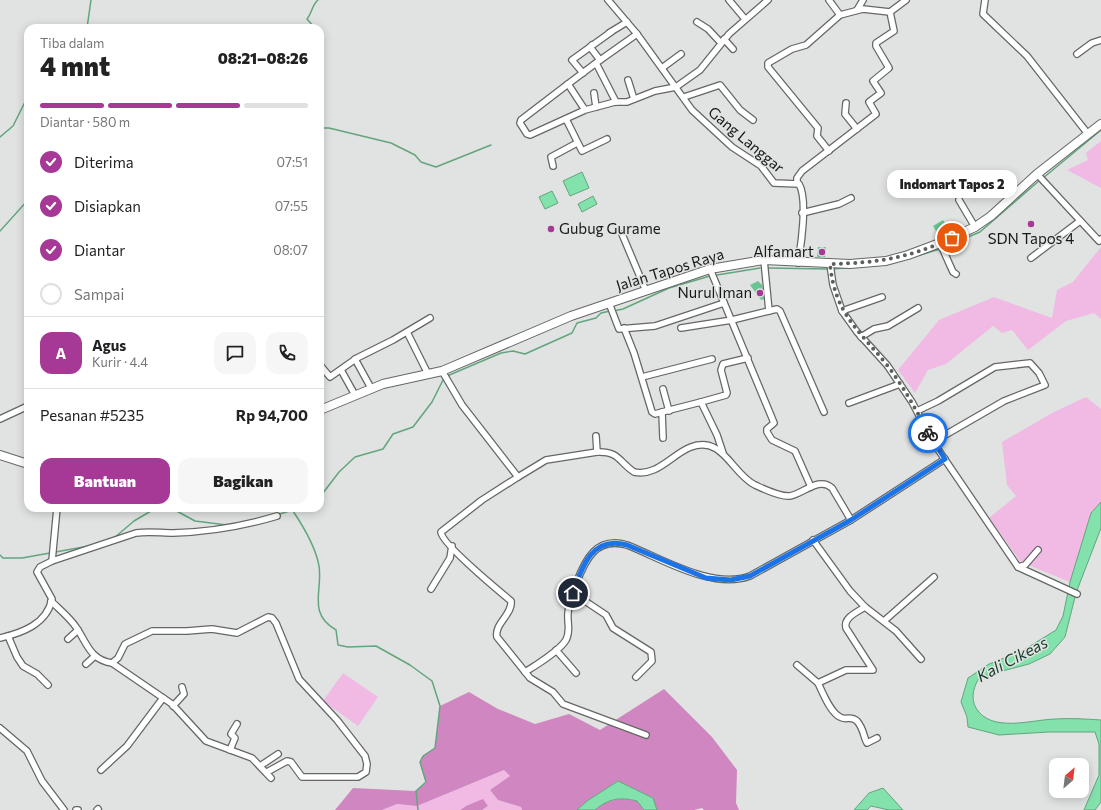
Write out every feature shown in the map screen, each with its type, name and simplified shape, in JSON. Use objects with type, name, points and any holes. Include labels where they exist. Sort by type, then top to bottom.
[{"type":"main road","name":"Jalan Tapos Raya","points":[[324,407],[371,388],[428,374],[443,374],[572,316],[611,308],[646,291],[710,269],[764,260],[830,267],[886,261],[942,246],[991,216],[1040,177],[1101,124]]},
{"type":"main road","points":[[0,455],[24,463]]},
{"type":"street","name":"Gang Langgar","points":[[608,0],[637,34],[692,110],[732,147],[761,166],[774,183],[797,183],[801,186],[801,242],[798,263]]},
{"type":"street","points":[[729,0],[745,18]]},
{"type":"street","points":[[637,34],[598,61],[522,120],[520,123],[529,135],[585,110],[616,102],[627,102],[655,91],[676,87],[700,70],[723,41],[745,18],[768,0]]},
{"type":"street","points":[[829,0],[840,15]]},
{"type":"street","points":[[857,10],[863,0]]},
{"type":"street","points":[[829,151],[817,136],[818,128],[792,98],[768,66],[773,59],[806,44],[840,15],[863,9],[890,12],[906,0]]},
{"type":"street","points":[[985,0],[983,14],[1027,56],[1088,134]]},
{"type":"street","points":[[797,183],[797,178],[802,171],[876,114],[869,102],[881,93],[873,81],[889,68],[876,46],[876,43],[894,31],[890,12]]},
{"type":"street","points":[[616,102],[598,61],[590,47],[602,37],[627,22]]},
{"type":"street","points":[[697,22],[708,28],[733,49]]},
{"type":"street","points":[[582,73],[572,60],[611,32]]},
{"type":"street","points":[[1077,54],[1092,43],[1101,40]]},
{"type":"street","points":[[662,68],[681,54]]},
{"type":"street","points":[[628,80],[634,99]]},
{"type":"street","points":[[568,84],[585,110]]},
{"type":"street","points":[[684,97],[720,85],[740,110],[752,120]]},
{"type":"street","points":[[594,92],[596,107]]},
{"type":"street","points":[[846,103],[845,114],[857,129]]},
{"type":"street","points":[[566,119],[577,144],[582,151],[607,138]]},
{"type":"street","points":[[553,166],[551,157],[577,144]]},
{"type":"street","points":[[1040,177],[1099,241],[1101,238]]},
{"type":"street","points":[[802,213],[839,204],[851,198]]},
{"type":"street","points":[[959,200],[975,227]]},
{"type":"street","points":[[1031,258],[1080,221]]},
{"type":"street","points":[[622,234],[646,291]]},
{"type":"street","points":[[942,246],[953,272],[956,274]]},
{"type":"street","points":[[764,260],[769,311]]},
{"type":"street","points":[[830,267],[836,296],[842,311],[900,384],[917,411],[933,442],[1018,567],[1077,594]]},
{"type":"street","points":[[710,269],[774,423],[767,432],[772,440],[795,451],[812,487]]},
{"type":"street","points":[[842,311],[882,297]]},
{"type":"street","points":[[611,308],[618,329],[654,326],[724,303]]},
{"type":"street","points":[[861,336],[874,329],[888,326],[918,308]]},
{"type":"street","points":[[681,328],[732,320],[775,309],[780,311],[824,412]]},
{"type":"street","points":[[324,370],[330,377],[355,359],[407,332],[430,318]]},
{"type":"street","points":[[624,328],[642,376],[652,412],[655,414],[726,395],[727,393],[721,370],[723,364],[748,358]]},
{"type":"street","points":[[407,332],[428,374]]},
{"type":"street","points":[[355,359],[371,388]]},
{"type":"street","points":[[642,376],[712,359]]},
{"type":"street","points":[[917,411],[938,401],[995,367],[1030,363],[1039,373],[1045,385],[1004,401],[933,442]]},
{"type":"street","points":[[341,370],[355,395]]},
{"type":"street","points":[[443,374],[462,405],[518,477]]},
{"type":"street","points":[[849,403],[900,384]]},
{"type":"street","points":[[663,389],[669,411]]},
{"type":"street","points":[[701,402],[717,435],[722,453]]},
{"type":"street","points":[[0,419],[24,408]]},
{"type":"street","points":[[662,412],[663,438]]},
{"type":"street","points":[[596,436],[597,452]]},
{"type":"street","points":[[646,735],[568,706],[558,700],[553,692],[535,683],[496,635],[510,608],[511,601],[467,562],[441,534],[442,530],[482,500],[546,460],[604,452],[621,458],[630,470],[639,473],[647,472],[669,462],[690,447],[707,445],[722,453],[745,478],[755,485],[787,496],[822,484],[830,486],[851,520]]},
{"type":"street","points":[[525,672],[556,650],[565,640],[569,631],[568,614],[581,567],[587,558],[609,543],[627,545],[706,578],[722,580],[750,576],[851,520],[945,459]]},
{"type":"street","points":[[52,559],[57,512]]},
{"type":"street","points":[[0,638],[25,631],[35,625],[47,612],[51,601],[51,596],[37,572],[40,567],[52,559],[136,533],[148,531],[173,533],[233,527],[277,516]]},
{"type":"street","points":[[813,540],[850,591],[865,607],[896,631],[921,659]]},
{"type":"street","points":[[431,589],[450,558],[452,546]]},
{"type":"street","points":[[1018,567],[1025,565],[1038,550]]},
{"type":"street","points":[[884,621],[934,577]]},
{"type":"street","points":[[573,593],[606,615],[613,628],[651,652],[652,661],[636,677]]},
{"type":"street","points":[[51,601],[78,630],[89,650],[95,656],[102,661],[112,663],[163,698],[173,706],[206,741],[252,758],[267,772],[271,778]]},
{"type":"street","points":[[818,683],[846,670],[873,670],[846,628],[845,624],[847,619],[865,607]]},
{"type":"street","points":[[112,663],[118,658],[125,644],[152,631],[212,629],[237,633],[268,617],[272,618],[276,623],[299,679],[353,740],[365,756],[367,764],[366,772],[358,777],[302,777],[290,761],[281,763],[267,772]]},
{"type":"street","points":[[68,638],[78,630]]},
{"type":"street","points":[[8,636],[17,657],[23,666],[37,674],[48,686]]},
{"type":"street","points":[[556,650],[576,673]]},
{"type":"street","points":[[86,664],[95,656]]},
{"type":"street","points":[[797,664],[818,683],[836,715],[840,718],[851,718],[855,720],[864,730],[867,743],[877,738]]},
{"type":"street","points":[[173,706],[184,694],[182,687]]},
{"type":"street","points":[[101,770],[128,746],[163,698]]},
{"type":"street","points":[[230,750],[235,738],[231,734],[236,724]]},
{"type":"street","points":[[0,728],[27,751],[42,781],[64,810]]},
{"type":"street","points":[[260,766],[278,754]]},
{"type":"shaded area","points":[[1101,141],[1101,188],[1067,170],[1088,160],[1086,153]]},
{"type":"shaded area","points":[[1101,247],[1101,319],[1094,313],[1066,321],[1028,350],[1012,330],[1002,333],[993,326],[946,364],[928,370],[915,393],[898,370],[939,320],[994,297],[1052,318],[1057,290],[1073,282]]},
{"type":"shaded area","points":[[1086,397],[1101,409],[1101,502],[1091,513],[1070,582],[1021,562],[989,518],[1016,496],[1007,485],[1002,442],[1052,413]]},
{"type":"shaded area","points":[[343,673],[378,697],[358,726],[323,701]]},
{"type":"shaded area","points":[[664,689],[712,737],[737,770],[736,803],[739,810],[704,810],[702,808],[694,810],[657,810],[653,798],[618,781],[587,801],[577,810],[522,810],[521,807],[498,800],[490,790],[510,776],[504,770],[417,806],[397,804],[382,810],[335,810],[353,788],[415,791],[426,783],[420,762],[423,756],[435,748],[440,706],[469,692],[498,709],[535,724],[569,714],[600,730]]},
{"type":"shaded area","points":[[504,770],[510,776],[490,790],[498,800],[521,807],[522,810],[482,810],[488,806],[466,806],[460,810],[382,810],[397,804],[417,806]]},
{"type":"shaded area","points":[[622,797],[637,801],[644,810],[595,810],[602,804]]},
{"type":"shaded area","points":[[483,799],[488,806],[482,810],[460,810],[466,806]]},
{"type":"water","points":[[582,172],[589,188],[570,196],[563,181]]},
{"type":"water","points":[[552,191],[558,203],[545,209],[539,197]]},
{"type":"water","points":[[593,196],[597,204],[582,212],[578,204]]},
{"type":"water","name":"Kali Cikeas","points":[[1101,502],[1101,528],[1076,593],[1065,637],[1050,654],[1029,664],[980,677],[976,684],[973,696],[976,708],[983,716],[1001,723],[1023,723],[1061,719],[1101,720],[1101,802],[1095,810],[1084,810],[1099,775],[1099,744],[1095,732],[1049,732],[999,735],[968,727],[967,717],[961,702],[968,678],[989,664],[1022,651],[1056,630],[1063,616],[1070,582],[1091,513]]},
{"type":"water","points":[[618,781],[653,798],[657,810],[644,810],[637,801],[620,799],[605,803],[595,810],[577,810],[587,801]]},
{"type":"water","points":[[883,788],[903,810],[889,810],[871,806],[867,810],[854,810],[869,793]]},
{"type":"building","points":[[943,220],[949,230],[939,236],[933,226]]},
{"type":"building","name":"Alfamart","points":[[818,247],[826,247],[825,257],[817,257]]},
{"type":"building","name":"Nurul Iman","points":[[758,281],[762,285],[764,299],[761,300],[750,285]]},
{"type":"waterway","points":[[88,24],[91,0]]},
{"type":"waterway","points":[[311,24],[307,19],[314,4],[318,0]]},
{"type":"waterway","points":[[0,137],[13,126],[24,104]]},
{"type":"waterway","points":[[324,128],[391,143],[415,155],[421,162],[436,167],[491,145]]},
{"type":"waterway","points":[[1043,178],[1101,130]]},
{"type":"waterway","points":[[944,247],[980,232],[1040,180]]},
{"type":"waterway","points":[[0,231],[24,204]]},
{"type":"waterway","points":[[914,257],[940,249]]},
{"type":"waterway","points":[[833,269],[889,264]]},
{"type":"waterway","points":[[717,275],[760,268]]},
{"type":"waterway","points":[[767,268],[829,269]]},
{"type":"waterway","points":[[613,311],[623,309],[669,288],[710,276]]},
{"type":"waterway","points":[[447,376],[501,353],[513,351],[525,354],[572,333],[577,323],[596,318],[601,313],[610,311]]},
{"type":"waterway","points":[[324,492],[339,472],[355,457],[383,449],[393,434],[413,427],[432,402],[444,378]]},
{"type":"waterway","points":[[114,538],[134,521],[149,512]]},
{"type":"waterway","points":[[178,512],[195,521],[227,525]]},
{"type":"waterway","points":[[277,515],[286,512]]},
{"type":"waterway","points":[[294,512],[305,530],[315,552],[320,575],[318,601],[319,609],[327,623],[336,630],[338,645],[348,647],[376,646],[410,665],[432,681],[440,706],[435,748],[423,756],[420,762],[426,782],[416,791],[418,810]]},
{"type":"waterway","points":[[0,555],[3,558],[22,558],[89,546]]},
{"type":"way so far","points":[[928,433],[912,402],[886,365],[857,332],[842,311],[833,285],[830,264],[886,261],[908,255],[952,238]]},
{"type":"place","name":"SDN Tapos 4","points":[[1031,224]]},
{"type":"place","name":"Gubug Gurame","points":[[551,229]]},
{"type":"place","name":"Indomart Tapos 2","points":[[952,238]]},
{"type":"place","name":"Alfamart","points":[[822,252]]},
{"type":"place","name":"Nurul Iman","points":[[760,293]]},
{"type":"route","points":[[573,593],[581,567],[587,558],[601,547],[609,543],[627,545],[706,578],[731,580],[750,576],[851,520],[945,459],[928,433]]}]
